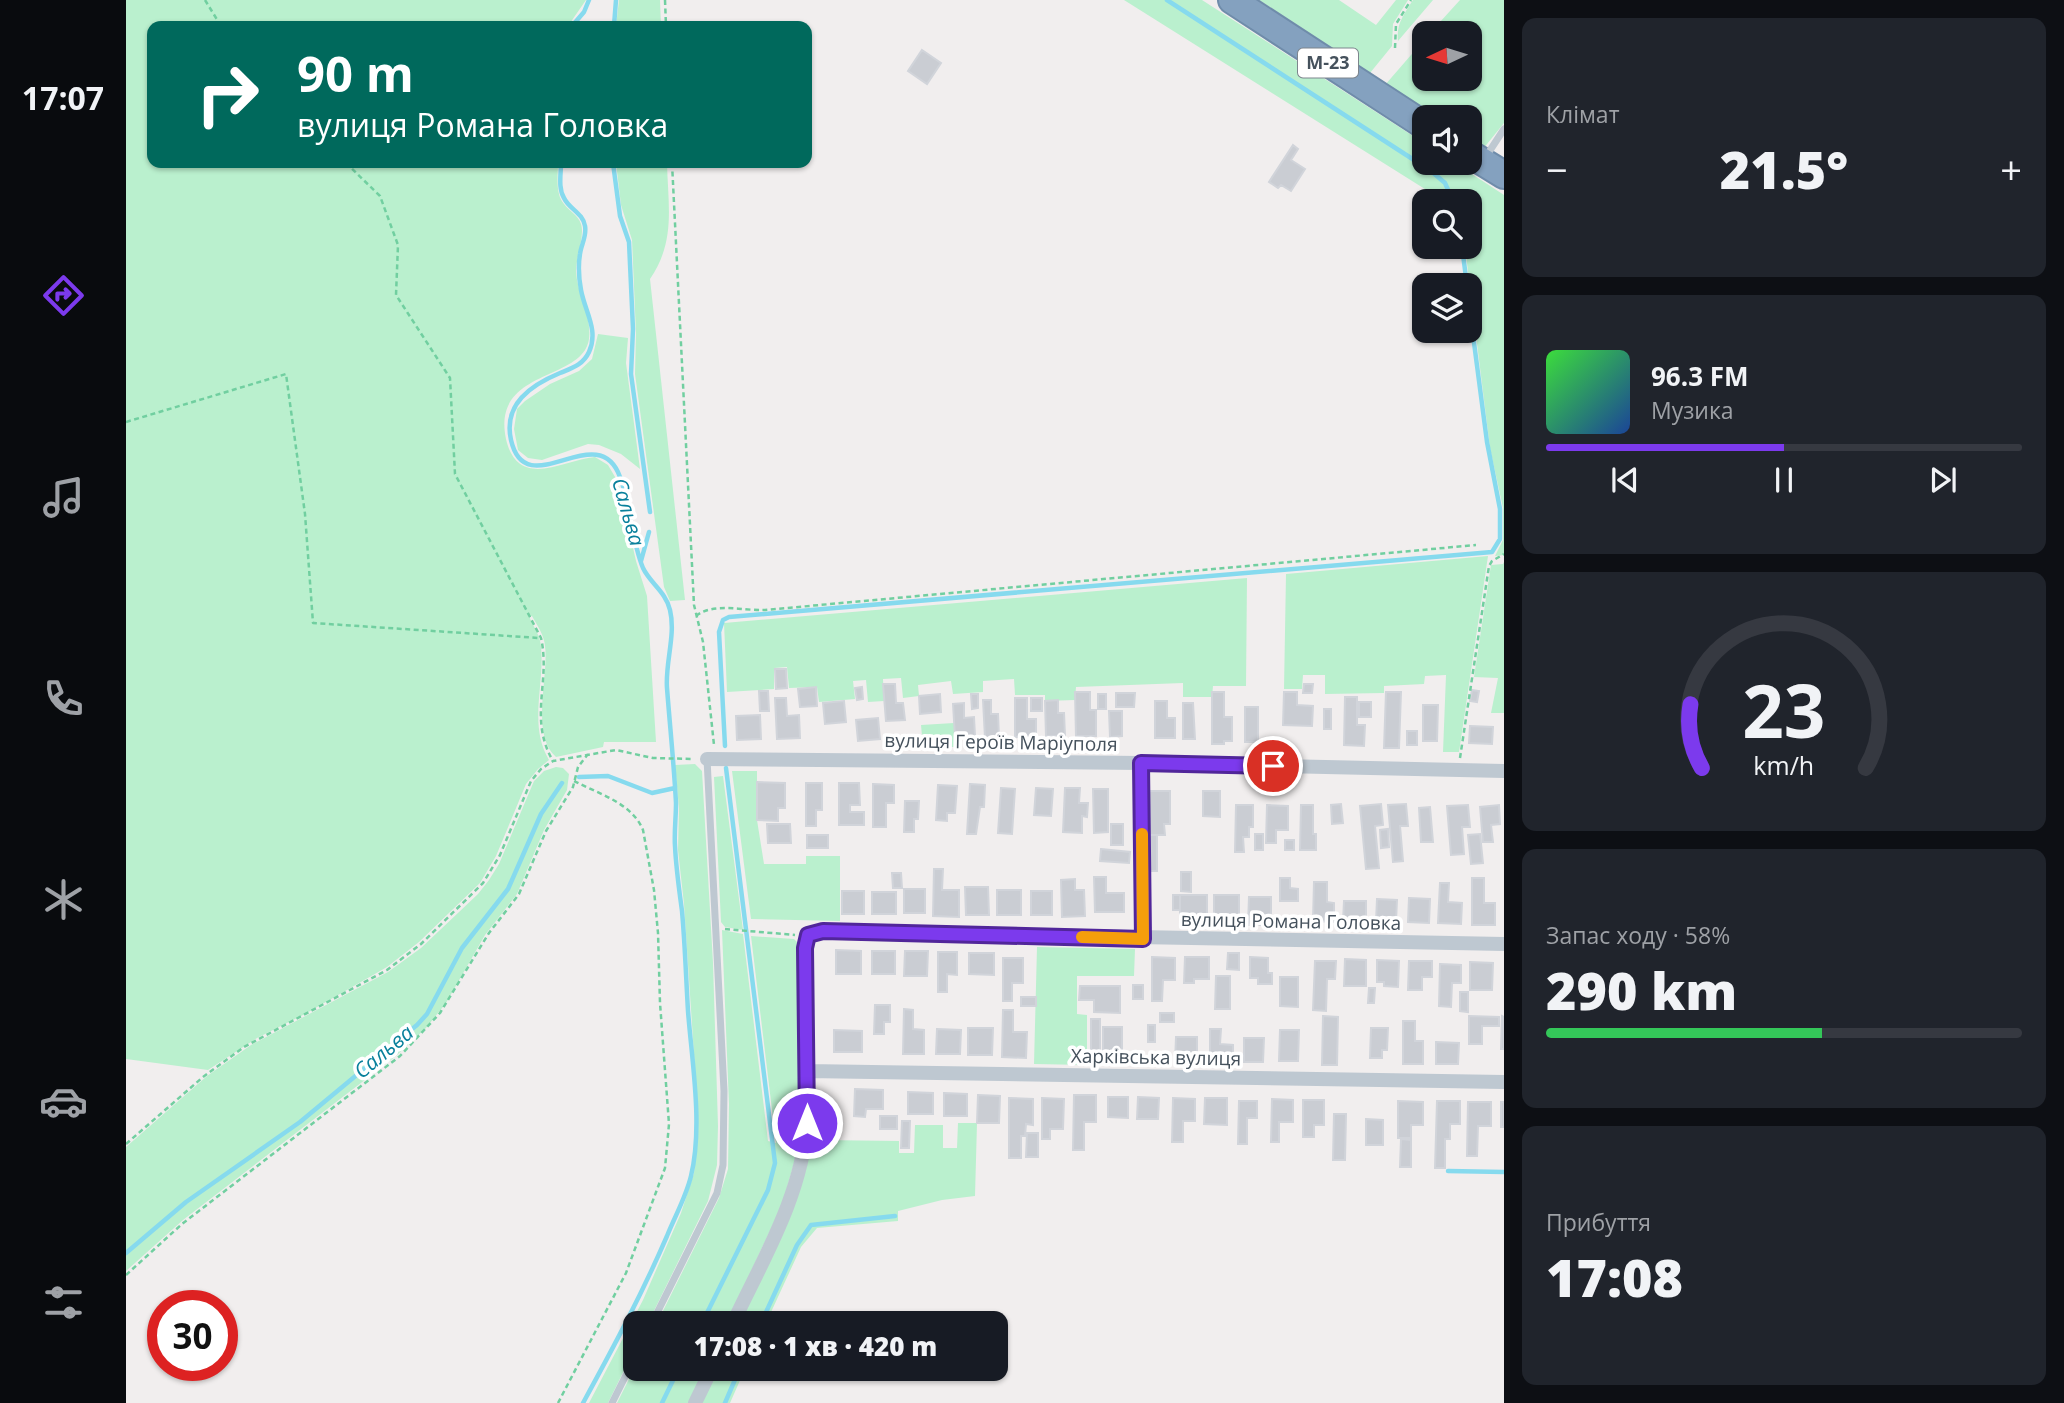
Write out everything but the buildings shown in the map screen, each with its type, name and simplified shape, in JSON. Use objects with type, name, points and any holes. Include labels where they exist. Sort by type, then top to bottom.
[{"type":"highway","name":"М-23","points":[[1232,0],[1412,117]]},
{"type":"street","name":"вулиця Героїв Маріуполя","points":[[711,759],[1141,763],[1504,771]]},
{"type":"street","name":"вулиця Романа Головка","points":[[808,935],[823,931],[1504,944]]},
{"type":"street","points":[[739,1311],[793,1194],[807,1131],[805,948],[808,935]]},
{"type":"street","name":"Харківська вулиця","points":[[807,1071],[1504,1082]]},
{"type":"street","points":[[695,1403],[706,1381]]},
{"type":"lane","points":[[1485,164],[1504,129]]},
{"type":"lane","points":[[658,1311],[717,1192],[723,1165],[724,1091],[711,759]]},
{"type":"lane","points":[[1141,763],[1143,939]]},
{"type":"lane","points":[[612,1403],[623,1381]]},
{"type":"path","points":[[205,0],[218,21]]},
{"type":"path","points":[[665,0],[666,21]]},
{"type":"path","points":[[1395,48],[1396,24],[1411,0]]},
{"type":"path","points":[[351,168],[380,196],[398,245],[396,295],[450,378],[456,474],[541,638],[541,734],[544,747],[553,761]]},
{"type":"path","points":[[126,1144],[203,1077],[244,1047],[387,970],[421,944],[483,883],[500,855],[531,781],[541,769],[553,761],[624,750],[664,759],[711,759],[703,642],[696,616],[672,168]]},
{"type":"path","points":[[126,422],[286,374],[305,514],[313,623],[541,638]]},
{"type":"path","points":[[696,616],[706,609],[765,610],[1476,545]]},
{"type":"path","points":[[1458,770],[1489,566],[1504,554]]},
{"type":"path","points":[[126,1275],[182,1224],[400,1056],[431,1025],[448,1003],[489,933],[519,894],[542,839],[575,782],[578,767],[588,754]]},
{"type":"path","points":[[558,1403],[631,1261],[665,1168],[669,1124],[656,908],[643,830],[628,808],[575,782]]},
{"type":"path","points":[[737,931],[808,935]]},
{"type":"green space","points":[[126,0],[586,0],[571,21],[147,21],[147,168],[558,168],[559,195],[578,218],[582,229],[576,271],[588,322],[589,339],[583,353],[571,363],[524,387],[512,399],[505,416],[506,439],[512,455],[520,464],[543,469],[595,457],[608,465],[618,482],[647,596],[656,742],[604,742],[603,747],[556,757],[548,747],[542,720],[546,658],[544,642],[532,616],[529,616],[541,646],[538,719],[539,733],[549,760],[526,784],[496,856],[480,883],[419,942],[387,967],[257,1038],[208,1070],[126,1059]]},
{"type":"green space","points":[[619,0],[660,0],[661,21],[617,21]]},
{"type":"green space","points":[[1124,0],[1202,0],[1412,135],[1412,175],[1473,175],[1504,195],[1504,555],[1495,556],[1503,540],[1503,508],[1490,448],[1477,343],[1482,343],[1482,273],[1468,273],[1466,259],[1482,259],[1482,189],[1425,189]]},
{"type":"green space","points":[[1259,0],[1339,0],[1376,25],[1396,0],[1408,0],[1393,24],[1392,46],[1370,73]]},
{"type":"green space","points":[[1413,0],[1433,0],[1415,21],[1412,21],[1398,41],[1399,24]]},
{"type":"green space","points":[[1460,0],[1504,0],[1504,123],[1483,149],[1482,105],[1416,105],[1385,85],[1412,54],[1412,91],[1482,91],[1482,21],[1441,21]]},
{"type":"green space","points":[[617,168],[667,168],[667,237],[664,251],[650,279],[685,600],[670,601],[664,587],[635,374],[632,240],[621,205]]},
{"type":"green space","points":[[598,334],[628,338],[626,363],[640,469],[621,454],[599,445],[588,444],[542,460],[528,458],[518,450],[514,429],[517,409],[550,384],[579,371],[592,359]]},
{"type":"green space","points":[[1488,556],[1459,752],[1443,752],[1446,675],[1425,676],[1424,684],[1384,686],[1384,693],[1325,694],[1325,675],[1303,675],[1302,689],[1284,689],[1286,574]]},
{"type":"green space","points":[[1504,562],[1504,713],[1491,713],[1498,678],[1474,677],[1491,565]]},
{"type":"green space","points":[[1247,578],[1246,686],[1213,686],[1212,697],[1183,697],[1183,683],[1076,687],[1075,700],[1045,701],[1045,695],[1015,695],[1014,679],[983,681],[983,692],[953,694],[951,681],[918,685],[919,696],[903,698],[901,678],[883,679],[884,701],[868,702],[866,680],[853,681],[855,699],[819,702],[817,687],[789,688],[787,667],[774,668],[774,689],[727,692],[724,623]]},
{"type":"green space","points":[[954,723],[955,747],[923,747],[921,725]]},
{"type":"green space","points":[[695,764],[702,771],[713,963],[717,1165],[708,1201],[654,1311],[637,1311],[681,1213],[694,1173],[698,1115],[678,850],[679,808],[675,765]]},
{"type":"green space","points":[[563,768],[569,774],[567,790],[544,830],[517,894],[485,935],[446,1003],[426,1028],[396,1056],[183,1220],[126,1271],[126,1147],[207,1076],[251,1045],[388,972],[421,948],[478,894],[489,880],[499,864],[534,781],[544,771]]},
{"type":"green space","points":[[732,771],[757,771],[757,820],[764,864],[806,864],[806,856],[840,856],[840,921],[751,919]]},
{"type":"green space","points":[[723,776],[743,930],[725,927],[721,922],[714,777]]},
{"type":"green space","points":[[722,930],[743,934],[768,1141],[776,1143],[751,936],[794,939],[797,942],[801,1119],[796,1156],[782,1205],[733,1311],[663,1311],[719,1198],[728,1169],[729,1104]]},
{"type":"green space","points":[[1037,947],[1135,949],[1134,976],[1077,976],[1077,1014],[1087,1015],[1087,1065],[1034,1064]]},
{"type":"green space","points":[[958,1123],[977,1123],[975,1196],[942,1200],[898,1211],[898,1221],[817,1228],[801,1247],[772,1311],[744,1311],[812,1130],[820,1130],[820,1140],[899,1141],[899,1153],[914,1153],[915,1125],[943,1125],[943,1148],[957,1148]]},
{"type":"green space","points":[[623,1338],[623,1372],[608,1403],[589,1403]]},
{"type":"green space","points":[[628,1381],[700,1381],[689,1403],[617,1403]]},
{"type":"green space","points":[[712,1381],[740,1381],[730,1403],[702,1403]]},
{"type":"waterway","name":"Сальва","points":[[576,21],[589,0]]},
{"type":"waterway","points":[[614,21],[616,0]]},
{"type":"waterway","points":[[1167,0],[1431,171],[1445,183],[1448,189]]},
{"type":"waterway","name":"Сальва","points":[[561,168],[562,194],[582,218],[585,226],[579,272],[592,329],[592,344],[587,356],[580,363],[539,383],[515,406],[511,416],[511,440],[519,458],[531,465],[546,465],[580,456],[596,455],[610,461],[624,488],[643,568],[665,598],[670,610],[672,629],[667,688],[676,803],[675,846],[696,1116],[694,1157],[683,1199],[637,1300],[583,1403]]},
{"type":"waterway","points":[[614,168],[620,216],[629,242],[633,329],[631,374],[650,512]]},
{"type":"waterway","points":[[1464,259],[1465,273]]},
{"type":"waterway","points":[[725,746],[719,632],[723,620],[729,617],[1492,552],[1500,539],[1500,509],[1487,442],[1474,343]]},
{"type":"waterway","points":[[641,561],[649,532]]},
{"type":"waterway","points":[[708,1311],[768,1190],[775,1163],[726,768]]},
{"type":"waterway","name":"Сальва","points":[[579,777],[608,776],[652,793],[675,788]]},
{"type":"waterway","name":"Сальва","points":[[126,1253],[186,1202],[300,1122],[417,1025],[427,1014],[462,948],[508,889],[541,814],[562,783]]},
{"type":"waterway","points":[[1448,1171],[1504,1172]]},
{"type":"waterway","points":[[767,1311],[797,1245],[811,1225],[895,1216]]},
{"type":"waterway","points":[[662,1403],[673,1381]]},
{"type":"waterway","points":[[725,1403],[734,1381]]},
{"type":"slow traffic","points":[[1082,937],[1143,939],[1142,834]]},
{"type":"route","points":[[807,1123],[805,948],[808,935],[823,931],[1143,939],[1141,763],[1273,766]]}]
